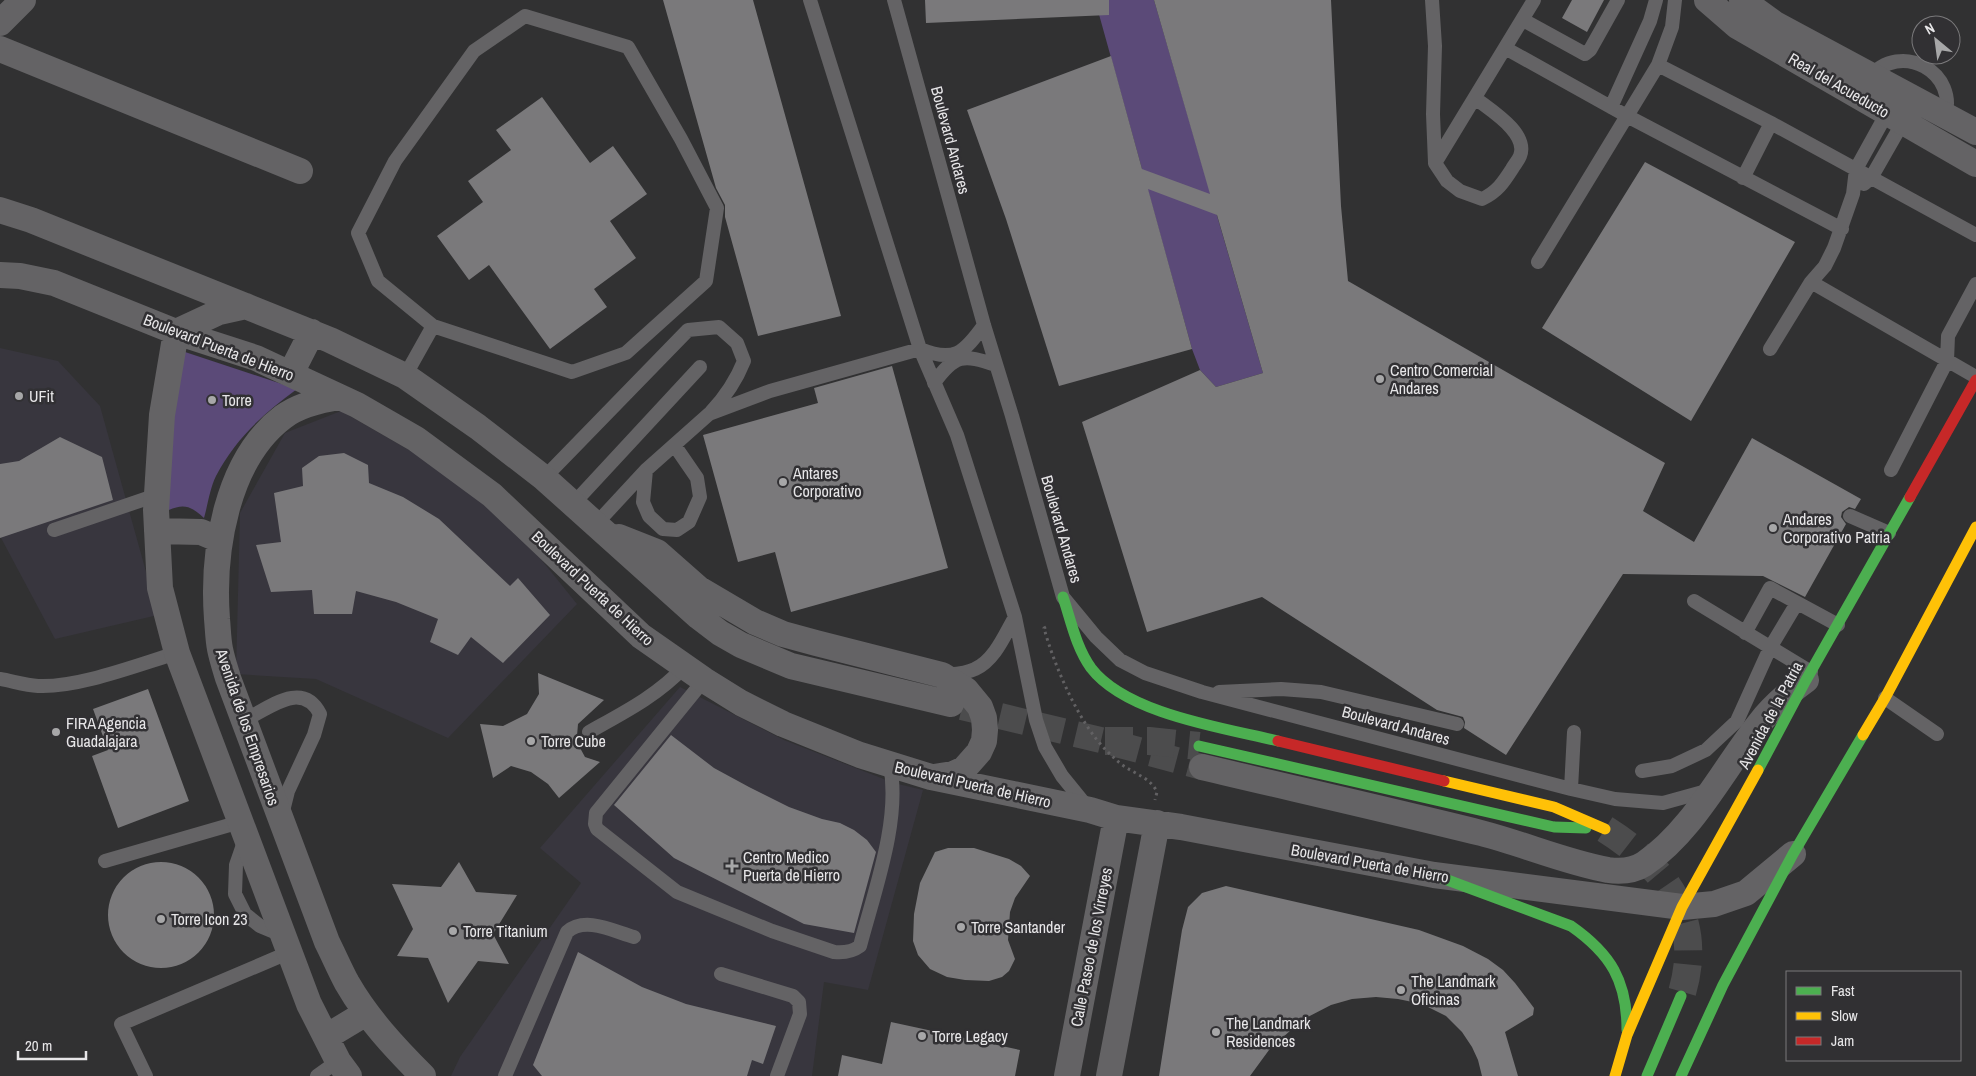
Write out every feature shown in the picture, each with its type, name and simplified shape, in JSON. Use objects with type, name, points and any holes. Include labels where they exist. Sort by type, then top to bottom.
[{"type":"main road","name":"Avenida de la Patria","points":[[1615,1076],[1627,1035],[1682,907],[1732,820],[1808,676],[1976,378]]},
{"type":"main road","points":[[1681,1076],[1723,985],[1793,854],[1885,698],[1976,527]]},
{"type":"main road","points":[[1063,597],[1082,654],[1092,669],[1112,689],[1136,704],[1176,716],[1554,807],[1605,829],[1554,827],[1200,757]]},
{"type":"main road","points":[[1434,876],[1571,926],[1586,935],[1599,947],[1618,974],[1627,1004],[1627,1035]]},
{"type":"main road","points":[[1647,1076],[1658,1046],[1681,996]]},
{"type":"street","points":[[0,23],[22,0]]},
{"type":"street","name":"Real del Acueducto","points":[[1707,0],[1737,26],[1976,164]]},
{"type":"street","name":"Real del Acueducto","points":[[1742,0],[1776,24],[1976,132]]},
{"type":"street","points":[[0,49],[300,171]]},
{"type":"street","points":[[0,210],[31,220],[312,332],[405,376],[478,427],[544,478],[699,617],[720,633],[741,645],[791,666],[950,704]]},
{"type":"street","name":"Boulevard Puerta de Hierro","points":[[0,275],[20,276],[54,283],[176,332],[256,358],[340,397],[416,439],[492,495],[641,636],[694,674],[742,703],[783,724],[890,765],[931,777],[1090,810],[1116,818],[1153,823],[1434,876],[1682,907],[1714,904],[1746,893],[1793,854]]},
{"type":"street","points":[[246,306],[219,312],[176,332],[162,415],[157,495],[160,588],[177,653],[309,1004],[344,1068]]},
{"type":"street","points":[[291,374],[312,332]]},
{"type":"street","name":"Avenida de los Empresarios","points":[[340,397],[305,405],[284,417],[266,434],[248,458],[233,488],[223,520],[216,567],[215,597],[219,648],[243,720],[327,942],[347,983],[366,1013],[423,1076]]},
{"type":"street","points":[[601,528],[658,552],[699,588],[755,622],[783,634],[942,675],[966,690],[980,707],[985,730],[979,752],[968,765],[954,774],[931,777]]},
{"type":"street","points":[[157,531],[201,532],[220,540]]},
{"type":"street","points":[[1200,757],[1484,834],[1533,850],[1609,870],[1630,872],[1644,864],[1683,828],[1760,723],[1786,695],[1808,676]]},
{"type":"street","name":"Calle Paseo de los Virreyes","points":[[1068,1076],[1116,818]]},
{"type":"street","points":[[1109,1076],[1153,823]]},
{"type":"street","points":[[326,1037],[366,1013]]},
{"type":"lane","points":[[810,0],[920,349],[957,435],[1015,617],[1036,720],[1045,747],[1062,776],[1090,810]]},
{"type":"lane","name":"Boulevard Andares","points":[[894,0],[984,325],[1012,416],[1063,597],[1096,637],[1120,660],[1144,673],[1202,692],[1571,789],[1615,799],[1663,803],[1713,789]]},
{"type":"lane","points":[[1432,0],[1435,46],[1433,114],[1435,163],[1447,181],[1460,191],[1482,199],[1501,187],[1521,155],[1521,142],[1515,130],[1475,98]]},
{"type":"lane","points":[[1435,163],[1534,0]]},
{"type":"lane","points":[[1523,20],[1585,54],[1590,50],[1618,0]]},
{"type":"lane","points":[[1611,107],[1650,21],[1656,0]]},
{"type":"lane","points":[[1538,262],[1658,65],[1672,27],[1674,0]]},
{"type":"lane","points":[[525,16],[628,47],[681,139],[717,208],[706,281],[626,353],[572,372],[433,326],[378,281],[358,233],[395,161],[474,51],[525,16]]},
{"type":"lane","points":[[1505,48],[1627,116],[1842,229]]},
{"type":"lane","points":[[1658,65],[1772,124],[1976,235]]},
{"type":"lane","points":[[1855,95],[1871,75]]},
{"type":"lane","points":[[1936,141],[1945,115]]},
{"type":"lane","points":[[1770,349],[1811,282],[1825,266],[1842,229],[1853,194],[1856,170],[1895,117]]},
{"type":"lane","points":[[1853,194],[1871,178],[1895,117]]},
{"type":"lane","points":[[1743,178],[1772,124]]},
{"type":"lane","points":[[1811,282],[1976,378]]},
{"type":"lane","points":[[1891,470],[1947,361],[1948,336],[1976,284]]},
{"type":"lane","points":[[709,414],[770,391],[920,349],[934,354],[948,355],[963,351],[984,325]]},
{"type":"lane","points":[[405,376],[421,351],[433,326]]},
{"type":"lane","points":[[544,478],[688,330],[719,327],[737,343],[744,360],[737,378],[726,395],[709,414],[646,470],[601,528]]},
{"type":"lane","points":[[934,383],[952,362],[961,359],[970,357],[996,365]]},
{"type":"lane","points":[[573,504],[700,367]]},
{"type":"lane","points":[[646,470],[643,502],[649,516],[663,529],[677,530],[689,522],[700,497],[697,478],[675,446]]},
{"type":"lane","points":[[54,530],[157,495]]},
{"type":"lane","points":[[1850,516],[1889,533]]},
{"type":"lane","points":[[1745,633],[1770,588],[1838,625]]},
{"type":"lane","points":[[1694,602],[1770,648],[1808,676]]},
{"type":"lane","points":[[1642,771],[1672,766],[1706,750],[1737,720],[1770,648],[1796,603]]},
{"type":"lane","points":[[942,675],[973,670],[984,664],[998,646],[1015,617]]},
{"type":"lane","points":[[0,679],[38,686],[61,684],[88,680],[177,653]]},
{"type":"lane","points":[[589,732],[644,701],[668,684],[694,674]]},
{"type":"lane","points":[[694,674],[596,813],[595,819],[597,829],[677,892],[772,931],[834,952],[856,950],[860,946],[891,828],[894,783],[890,765]]},
{"type":"lane","points":[[1202,692],[1281,689],[1321,692],[1457,724]]},
{"type":"lane","points":[[243,720],[289,698],[308,699],[316,705],[320,714],[314,735],[288,791],[280,820]]},
{"type":"lane","points":[[1885,698],[1937,734]]},
{"type":"lane","points":[[1571,789],[1574,732]]},
{"type":"lane","points":[[105,861],[243,829]]},
{"type":"lane","points":[[505,1076],[567,932],[573,927],[586,924],[634,937]]},
{"type":"lane","points":[[146,1076],[121,1024],[287,944]]},
{"type":"lane","points":[[721,974],[793,996],[799,1002],[800,1014],[776,1076]]},
{"type":"lane","points":[[317,1076],[344,1068]]},
{"type":"path","points":[[1072,621],[1044,628],[1052,656],[1088,726],[1105,749],[1122,765],[1153,783],[1157,792],[1153,823]]},
{"type":"shaded area","points":[[1095,0],[1154,0],[1263,373],[1216,387],[1200,370],[1192,349]]},
{"type":"shaded area","points":[[0,348],[58,361],[100,406],[158,615],[55,639],[0,536]]},
{"type":"shaded area","points":[[179,350],[297,389],[262,417],[232,450],[216,476],[204,518],[194,510],[185,507],[164,512]]},
{"type":"shaded area","points":[[341,411],[490,496],[577,604],[448,738],[316,679],[236,674],[240,513],[285,433]]},
{"type":"shaded area","name":"Centro Medico Puerta de Hierro","points":[[680,687],[784,740],[894,783],[923,790],[868,990],[824,982],[812,1076],[451,1076],[460,1057],[581,883],[540,848]]},
{"type":"building","points":[[663,0],[753,0],[841,316],[758,336],[725,217],[725,205],[716,188]]},
{"type":"building","points":[[925,0],[1109,0],[1109,15],[926,23]]},
{"type":"building","name":"Centro Comercial Andares","points":[[1154,0],[1331,0],[1341,206],[1348,281],[1665,463],[1643,511],[1694,542],[1752,438],[1861,499],[1855,509],[1849,507],[1842,512],[1841,517],[1846,524],[1805,597],[1763,576],[1623,574],[1506,755],[1464,728],[1465,722],[1463,717],[1437,710],[1262,597],[1147,632],[1082,422],[1200,370],[1216,387],[1263,373],[1217,215],[1148,189],[1192,349],[1059,386],[1006,219],[967,110],[1111,56],[1142,169],[1210,194]]},
{"type":"building","points":[[1572,0],[1604,0],[1587,32],[1562,18]]},
{"type":"building","points":[[542,97],[590,163],[613,146],[647,194],[610,221],[636,258],[594,289],[607,307],[550,349],[489,265],[469,280],[437,236],[483,202],[468,181],[511,150],[496,130]]},
{"type":"building","points":[[1645,162],[1795,242],[1691,421],[1542,328]]},
{"type":"building","points":[[892,366],[948,568],[791,612],[775,552],[738,562],[703,435],[818,403],[814,388]]},
{"type":"building","points":[[60,437],[102,457],[113,500],[0,538],[0,464],[19,461]]},
{"type":"building","points":[[344,453],[368,465],[369,483],[403,497],[439,519],[510,586],[518,578],[550,615],[503,663],[471,637],[458,655],[430,642],[438,619],[396,602],[356,591],[352,614],[314,614],[312,590],[271,592],[256,545],[281,542],[274,493],[303,486],[302,468],[319,456]]},
{"type":"building","name":"Torre Cube","points":[[538,673],[604,700],[578,724],[577,736],[579,746],[585,757],[600,762],[559,798],[548,784],[531,772],[511,766],[493,778],[480,724],[503,726],[527,714],[539,694]]},
{"type":"building","points":[[148,689],[189,801],[118,828],[92,756],[108,750],[93,709]]},
{"type":"building","points":[[671,735],[714,768],[749,787],[789,807],[822,819],[840,823],[854,830],[867,840],[876,852],[854,933],[804,924],[674,858],[614,805]]},
{"type":"building","name":"Torre Santander","points":[[948,848],[974,848],[1009,859],[1021,866],[1030,876],[1015,898],[1010,912],[1008,940],[1015,959],[1009,971],[1002,977],[989,981],[947,977],[930,969],[918,955],[913,941],[914,914],[920,883],[935,852]]},
{"type":"building","name":"Torre Icon 23","points":[[161,862],[181,866],[198,878],[210,895],[214,915],[210,935],[198,952],[181,964],[161,968],[141,964],[124,952],[112,935],[108,915],[112,895],[124,878],[141,866]]},
{"type":"building","name":"Torre Titanium","points":[[459,862],[476,892],[517,895],[493,934],[509,964],[478,961],[448,1003],[428,958],[397,956],[413,929],[392,884],[441,887]]},
{"type":"building","points":[[1226,886],[1419,930],[1463,946],[1488,959],[1503,970],[1534,1008],[1533,1015],[1505,1032],[1518,1076],[1482,1076],[1472,1047],[1462,1032],[1446,1016],[1422,1004],[1376,997],[1352,999],[1331,1005],[1302,1020],[1269,1050],[1250,1076],[1159,1076],[1182,930],[1188,907],[1202,893]]},
{"type":"building","points":[[578,952],[642,987],[686,1004],[776,1026],[763,1064],[752,1060],[747,1076],[542,1076],[533,1065]]},
{"type":"building","name":"Torre Legacy","points":[[891,1022],[1020,1050],[1015,1076],[838,1076],[842,1055],[882,1064]]},
{"type":"tunnel","points":[[962,707],[1105,741],[1202,767]]},
{"type":"tunnel","points":[[1105,741],[1149,741],[1199,746]]},
{"type":"tunnel","points":[[1605,829],[1627,844],[1646,861],[1663,879],[1675,899],[1684,920],[1688,943],[1687,969],[1681,996]]},
{"type":"traffic: fast","points":[[1758,770],[1806,680],[1910,497]]},
{"type":"traffic: fast","points":[[1063,597],[1081,651],[1091,668],[1107,684],[1127,697],[1177,717],[1278,741]]},
{"type":"traffic: fast","points":[[1681,1076],[1723,985],[1793,854],[1863,735]]},
{"type":"traffic: fast","points":[[1199,746],[1554,827],[1586,828]]},
{"type":"traffic: fast","points":[[1434,875],[1571,926],[1585,936],[1606,958],[1620,983],[1624,997],[1627,1030]]},
{"type":"traffic: fast","points":[[1647,1076],[1681,996]]},
{"type":"traffic: slow","points":[[1863,735],[1885,698],[1976,527]]},
{"type":"traffic: slow","points":[[1615,1076],[1627,1035],[1682,907],[1758,770]]},
{"type":"traffic: slow","points":[[1444,781],[1554,807],[1605,829]]},
{"type":"traffic: jam","points":[[1910,497],[1976,380]]},
{"type":"traffic: jam","points":[[1278,741],[1444,781]]},
{"type":"place","name":"Centro Comercial Andares","points":[[1380,379]]},
{"type":"place","name":"UFit","points":[[19,396]]},
{"type":"place","name":"Torre","points":[[212,400]]},
{"type":"place","name":"Antares Corporativo","points":[[783,482]]},
{"type":"place","name":"Andares Corporativo Patria","points":[[1773,528]]},
{"type":"place","name":"FIRA Agencia Guadalajara","points":[[56,732]]},
{"type":"place","name":"Torre Cube","points":[[531,741]]},
{"type":"place","name":"Centro Medico Puerta de Hierro","points":[[732,866]]},
{"type":"place","name":"Torre Icon 23","points":[[161,919]]},
{"type":"place","name":"Torre Santander","points":[[961,927]]},
{"type":"place","name":"Torre Titanium","points":[[453,931]]},
{"type":"place","name":"The Landmark Oficinas","points":[[1401,990]]},
{"type":"place","name":"The Landmark Residences","points":[[1216,1032]]},
{"type":"place","name":"Torre Legacy","points":[[922,1036]]}]
